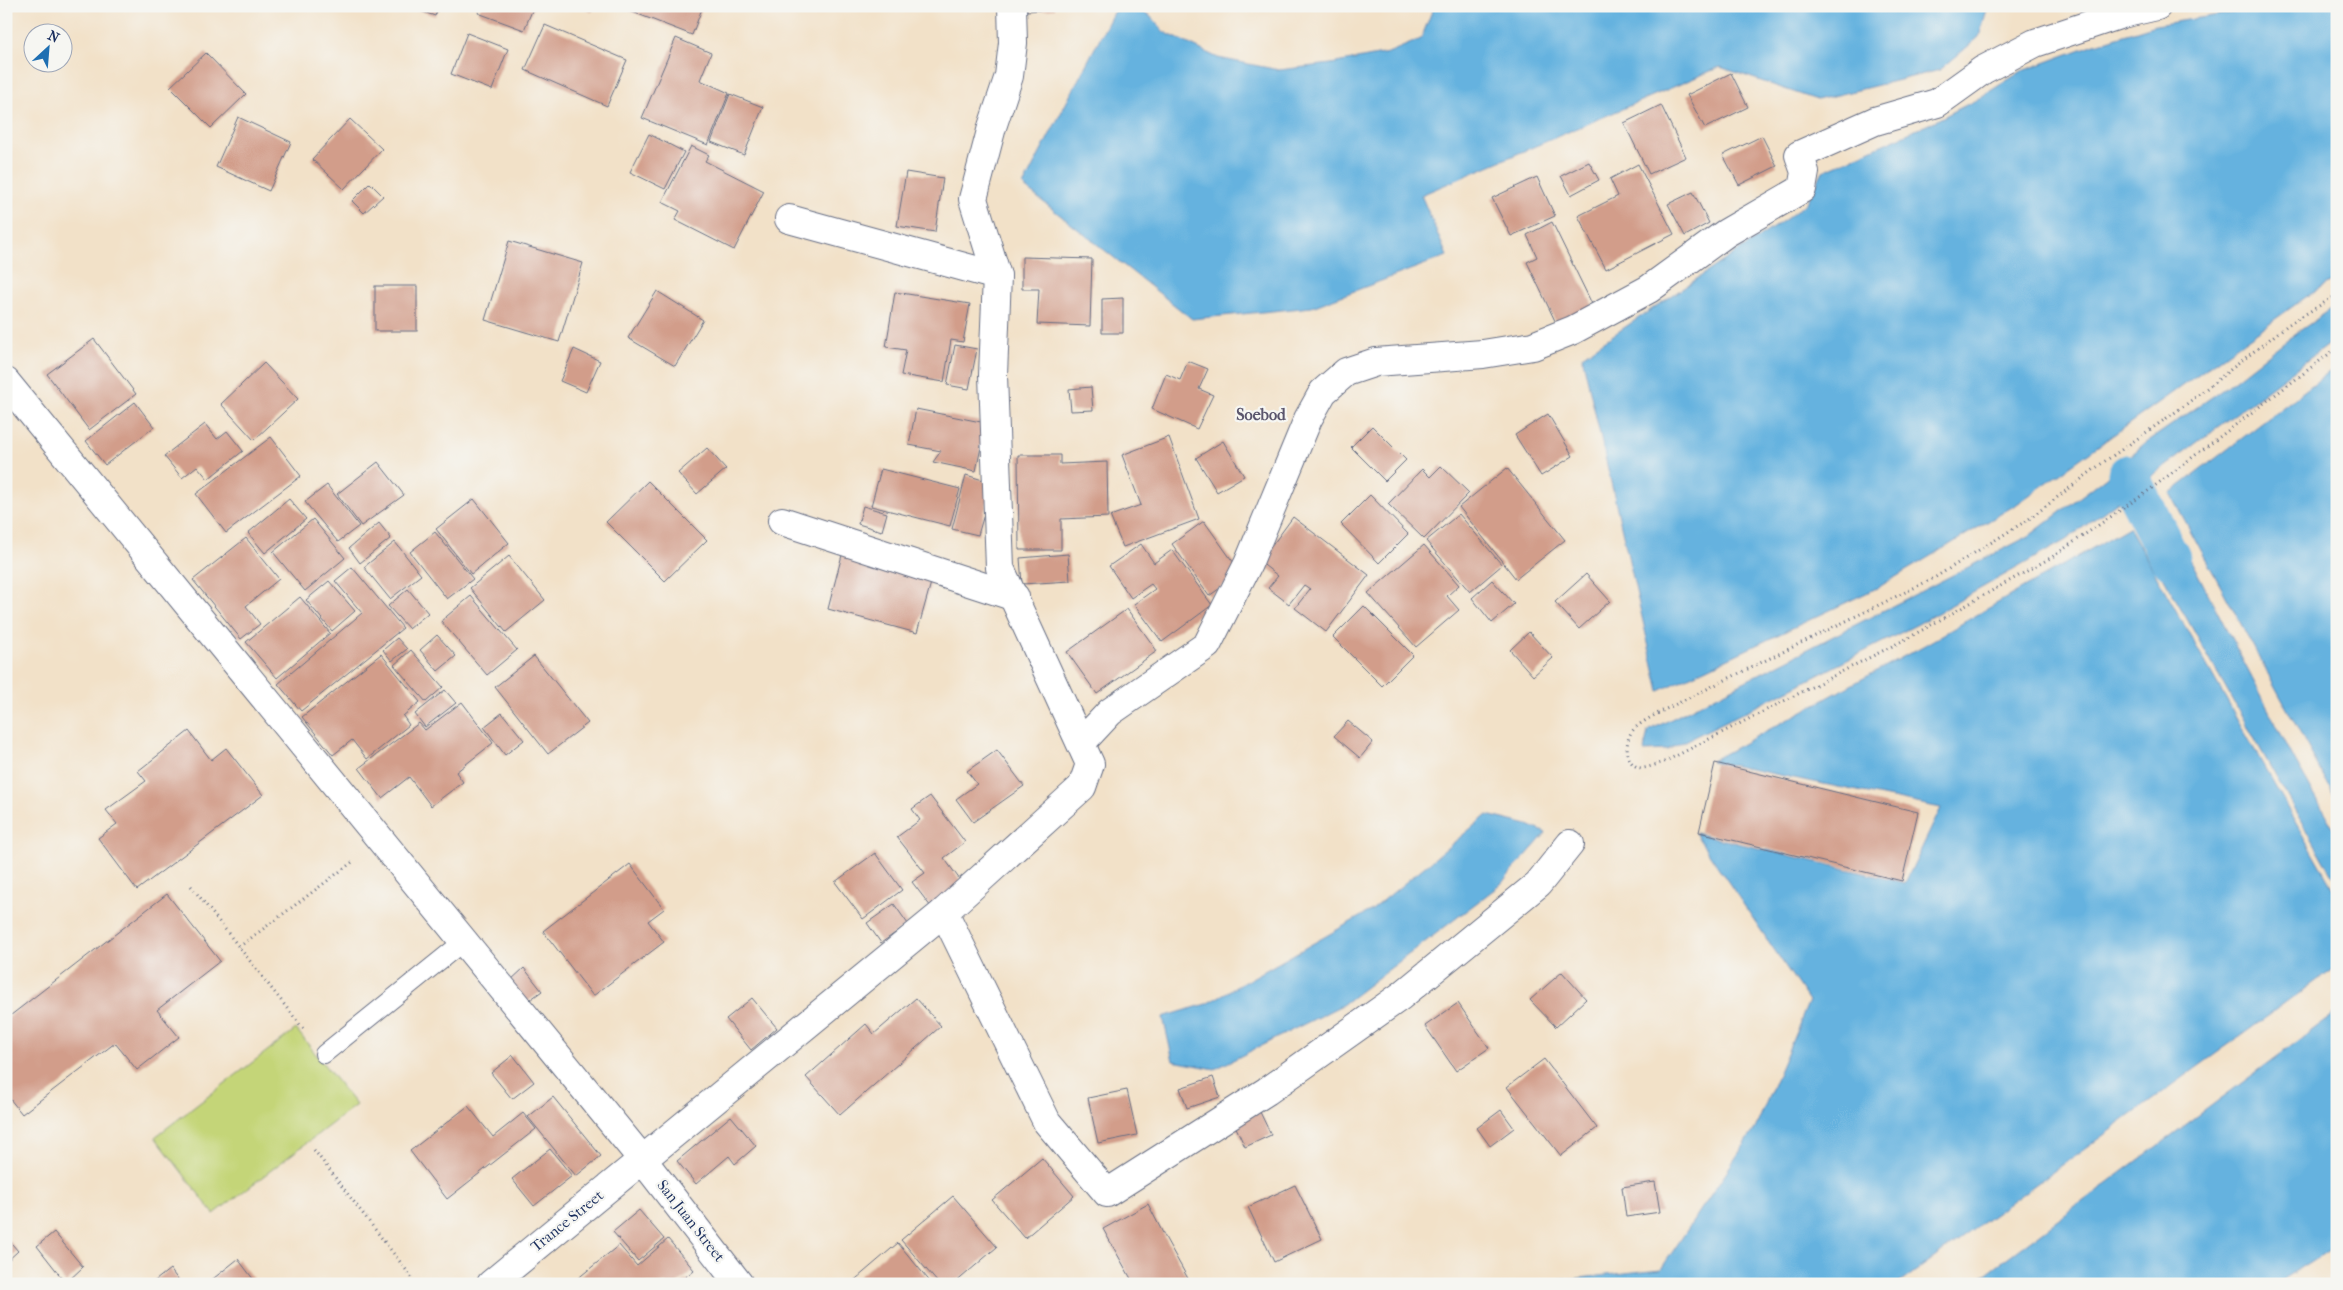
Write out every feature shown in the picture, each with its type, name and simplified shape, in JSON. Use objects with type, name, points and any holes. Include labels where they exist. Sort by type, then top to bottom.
[{"type":"street","name":"Trance Street","points":[[491,1284],[944,912],[1082,787],[1090,764],[1082,742],[1000,568],[993,374],[997,276],[973,199],[992,127],[1009,76],[1013,42],[1012,6]]},
{"type":"street","points":[[1082,742],[1110,712],[1207,644],[1248,564],[1308,419],[1323,392],[1346,372],[1376,362],[1483,354],[1533,346],[1573,330],[1648,289],[1726,233],[1802,189],[1806,172],[1798,155],[1875,120],[1937,104],[1983,70],[2035,43],[2122,14],[2157,6]]},
{"type":"street","points":[[789,219],[997,276]]},
{"type":"street","name":"San Juan Street","points":[[6,382],[642,1159],[739,1284]]},
{"type":"street","points":[[782,521],[1014,597]]},
{"type":"street","points":[[944,912],[1047,1122],[1106,1193],[1267,1091],[1402,996],[1538,884],[1570,844]]},
{"type":"lane","points":[[324,1054],[464,941]]},
{"type":"path","points":[[2337,295],[2289,324],[2184,406],[2101,464],[2029,519],[1934,578],[1666,708],[1631,732],[1626,748],[1633,764],[1642,768],[1662,763],[1908,638],[2052,557],[2144,494],[2337,348]]},
{"type":"path","points":[[239,948],[359,858]]},
{"type":"path","points":[[191,886],[324,1054]]},
{"type":"path","points":[[314,1150],[417,1284]]},
{"type":"green space","points":[[296,1029],[356,1105],[214,1214],[155,1137]]},
{"type":"water","points":[[1434,6],[1988,6],[1979,37],[1940,70],[1817,100],[1720,67],[1421,195],[1447,256],[1312,307],[1192,319],[1023,186],[1114,11],[1138,10],[1149,15],[1164,32],[1218,58],[1279,70],[1331,64],[1388,53],[1421,39]]},
{"type":"water","points":[[2255,6],[2337,6],[2337,279],[2306,297],[2017,504],[1879,587],[1659,691],[1582,356],[1789,217],[1807,202],[1823,171],[1929,124],[1976,100],[2022,71],[2095,44],[2156,25],[2231,13]]},
{"type":"water","points":[[2337,305],[2337,338],[2066,540],[1918,624],[1767,701],[1667,750],[1644,751],[1648,731],[2029,536],[2105,478],[2144,444],[2222,390],[2285,341]]},
{"type":"water","points":[[2337,366],[2337,801],[2170,493]]},
{"type":"water","points":[[2159,499],[2294,759],[2337,835],[2337,874],[2332,876],[2147,548],[2132,516]]},
{"type":"water","points":[[2129,527],[2333,889],[2337,888],[2337,966],[1898,1284],[1526,1284],[1661,1269],[1755,1129],[1809,1001],[1695,833],[1905,883],[1941,808],[1711,761],[1923,646]]},
{"type":"water","points":[[1487,815],[1528,825],[1546,833],[1500,885],[1342,1005],[1215,1069],[1173,1061],[1163,1017],[1206,1004],[1372,910]]},
{"type":"water","points":[[2337,1012],[2337,1245],[2276,1284],[1972,1284]]},
{"type":"building","points":[[407,6],[439,6],[435,16]]},
{"type":"building","points":[[481,6],[534,6],[524,30],[478,13]]},
{"type":"building","points":[[578,6],[594,6],[592,12]]},
{"type":"building","points":[[617,6],[703,6],[692,35]]},
{"type":"building","points":[[1027,6],[1055,6],[1055,9],[1027,11]]},
{"type":"building","points":[[545,25],[627,60],[607,106],[525,70]]},
{"type":"building","points":[[467,33],[508,49],[492,90],[451,74]]},
{"type":"building","points":[[676,38],[711,53],[700,80],[729,93],[708,145],[642,118]]},
{"type":"building","points":[[206,53],[246,94],[211,128],[170,87]]},
{"type":"building","points":[[1731,73],[1748,107],[1705,128],[1687,95]]},
{"type":"building","points":[[730,94],[763,107],[744,155],[711,142]]},
{"type":"building","points":[[1661,105],[1686,157],[1649,174],[1624,123]]},
{"type":"building","points":[[238,117],[291,142],[269,191],[216,167]]},
{"type":"building","points":[[350,119],[382,149],[344,189],[312,159]]},
{"type":"building","points":[[649,134],[684,152],[665,189],[630,172]]},
{"type":"building","points":[[1762,136],[1777,166],[1739,185],[1723,155]]},
{"type":"building","points":[[691,146],[709,155],[705,161],[764,191],[734,250],[675,220],[680,211],[662,202]]},
{"type":"building","points":[[1589,162],[1599,180],[1571,195],[1561,176]]},
{"type":"building","points":[[1638,164],[1674,234],[1606,269],[1578,216],[1618,196],[1610,179]]},
{"type":"building","points":[[906,172],[943,178],[935,232],[897,226]]},
{"type":"building","points":[[1537,177],[1555,216],[1511,236],[1492,198]]},
{"type":"building","points":[[370,183],[383,196],[364,213],[352,201]]},
{"type":"building","points":[[1693,192],[1709,223],[1685,236],[1668,204]]},
{"type":"building","points":[[1552,222],[1594,308],[1557,325],[1527,262],[1537,257],[1527,235]]},
{"type":"building","points":[[509,241],[583,263],[559,342],[485,320]]},
{"type":"building","points":[[1022,257],[1092,259],[1090,326],[1037,324],[1039,289],[1022,289]]},
{"type":"building","points":[[375,286],[417,286],[417,331],[375,331]]},
{"type":"building","points":[[657,291],[703,320],[675,366],[628,338]]},
{"type":"building","points":[[895,292],[970,304],[963,342],[951,340],[944,382],[901,375],[906,350],[886,347]]},
{"type":"building","points":[[1123,298],[1123,333],[1102,333],[1102,299]]},
{"type":"building","points":[[94,339],[136,394],[89,430],[47,374]]},
{"type":"building","points":[[955,345],[977,349],[969,389],[947,385]]},
{"type":"building","points":[[574,349],[600,361],[586,392],[560,381]]},
{"type":"building","points":[[1188,361],[1208,369],[1199,389],[1213,395],[1197,429],[1152,409],[1166,374],[1180,380]]},
{"type":"building","points":[[264,363],[298,399],[254,440],[221,404]]},
{"type":"building","points":[[1091,387],[1093,410],[1071,411],[1069,389]]},
{"type":"building","points":[[135,402],[154,427],[105,465],[86,441]]},
{"type":"building","points":[[916,409],[986,423],[976,471],[933,462],[941,451],[909,445]]},
{"type":"building","points":[[1548,414],[1573,456],[1541,476],[1515,435]]},
{"type":"building","points":[[205,424],[217,439],[227,431],[243,451],[208,479],[197,466],[182,478],[164,456]]},
{"type":"building","points":[[1372,426],[1406,460],[1385,481],[1351,447]]},
{"type":"building","points":[[271,437],[301,476],[226,533],[196,494]]},
{"type":"building","points":[[1169,437],[1199,519],[1123,547],[1110,516],[1141,505],[1122,455]]},
{"type":"building","points":[[1223,441],[1244,476],[1217,492],[1196,458]]},
{"type":"building","points":[[707,448],[726,469],[697,494],[678,473]]},
{"type":"building","points":[[1018,455],[1060,455],[1060,464],[1107,462],[1108,517],[1061,519],[1061,550],[1019,550]]},
{"type":"building","points":[[378,462],[404,495],[361,526],[337,494]]},
{"type":"building","points":[[1441,466],[1469,493],[1424,539],[1388,504],[1422,469],[1430,477]]},
{"type":"building","points":[[1507,468],[1565,540],[1516,579],[1459,507]]},
{"type":"building","points":[[881,469],[960,489],[950,526],[871,506]]},
{"type":"building","points":[[966,475],[993,483],[978,535],[952,529]]},
{"type":"building","points":[[648,481],[707,540],[665,581],[606,522]]},
{"type":"building","points":[[327,485],[359,526],[338,542],[305,502]]},
{"type":"building","points":[[1370,495],[1408,534],[1379,563],[1341,524]]},
{"type":"building","points":[[289,499],[306,519],[265,553],[248,533]]},
{"type":"building","points":[[474,499],[509,543],[471,574],[436,529]]},
{"type":"building","points":[[863,506],[887,513],[882,531],[858,524]]},
{"type":"building","points":[[1459,514],[1502,565],[1470,592],[1426,541]]},
{"type":"building","points":[[1293,517],[1369,575],[1326,632],[1295,608],[1310,589],[1304,585],[1289,604],[1268,588],[1278,576],[1260,562]]},
{"type":"building","points":[[313,519],[345,558],[305,591],[273,552]]},
{"type":"building","points":[[1204,521],[1241,573],[1209,596],[1172,544]]},
{"type":"building","points":[[379,523],[391,538],[360,563],[349,548]]},
{"type":"building","points":[[435,532],[473,579],[447,599],[410,552]]},
{"type":"building","points":[[246,538],[279,579],[246,606],[260,624],[241,639],[193,580]]},
{"type":"building","points":[[395,542],[421,575],[390,599],[364,567]]},
{"type":"building","points":[[1141,544],[1154,563],[1172,550],[1212,605],[1162,642],[1134,604],[1155,589],[1151,584],[1131,598],[1109,566]]},
{"type":"building","points":[[1424,545],[1459,585],[1447,596],[1459,610],[1416,647],[1368,593]]},
{"type":"building","points":[[1068,554],[1070,581],[1022,584],[1020,558]]},
{"type":"building","points":[[842,555],[932,579],[917,633],[828,609]]},
{"type":"building","points":[[509,556],[545,600],[506,632],[470,588]]},
{"type":"building","points":[[352,567],[403,628],[301,711],[278,684],[362,613],[335,581]]},
{"type":"building","points":[[1586,574],[1610,601],[1579,629],[1555,602]]},
{"type":"building","points":[[1492,580],[1514,604],[1492,623],[1472,598]]},
{"type":"building","points":[[329,581],[355,611],[332,631],[306,600]]},
{"type":"building","points":[[408,589],[428,613],[409,629],[388,606]]},
{"type":"building","points":[[471,596],[517,650],[487,675],[441,621]]},
{"type":"building","points":[[300,597],[330,633],[277,678],[246,642]]},
{"type":"building","points":[[1364,606],[1413,655],[1382,686],[1333,637]]},
{"type":"building","points":[[1127,609],[1157,651],[1097,694],[1067,652]]},
{"type":"building","points":[[1529,632],[1553,658],[1533,676],[1510,650]]},
{"type":"building","points":[[437,635],[456,656],[438,671],[420,650]]},
{"type":"building","points":[[397,638],[407,649],[392,661],[383,650]]},
{"type":"building","points":[[411,650],[443,687],[426,702],[394,665]]},
{"type":"building","points":[[381,654],[420,702],[403,716],[409,725],[367,759],[352,740],[333,755],[302,717]]},
{"type":"building","points":[[534,656],[588,723],[548,754],[495,687]]},
{"type":"building","points":[[445,690],[456,703],[425,727],[415,714]]},
{"type":"building","points":[[462,702],[493,743],[456,772],[463,782],[431,806],[409,777],[382,798],[359,768],[419,723],[425,730]]},
{"type":"building","points":[[502,713],[524,740],[505,755],[484,727]]},
{"type":"building","points":[[1348,721],[1373,742],[1360,758],[1334,736]]},
{"type":"building","points":[[189,731],[211,760],[226,748],[263,795],[137,890],[98,838],[117,824],[106,810],[146,781],[138,771]]},
{"type":"building","points":[[997,750],[1024,786],[973,822],[956,799],[977,784],[967,771]]},
{"type":"building","points":[[1715,763],[1918,812],[1902,881],[1699,832]]},
{"type":"building","points":[[930,796],[965,842],[944,858],[963,884],[931,907],[912,882],[925,873],[897,837],[920,820],[912,809]]},
{"type":"building","points":[[875,853],[902,890],[863,919],[835,882]]},
{"type":"building","points":[[630,864],[664,909],[648,921],[664,942],[593,996],[543,931]]},
{"type":"building","points":[[167,894],[220,961],[157,1010],[179,1037],[137,1070],[115,1043],[22,1114],[6,1094],[6,1019]]},
{"type":"building","points":[[894,904],[908,924],[881,943],[867,923]]},
{"type":"building","points":[[524,968],[542,991],[527,1002],[510,981]]},
{"type":"building","points":[[1562,972],[1586,999],[1556,1027],[1530,1000]]},
{"type":"building","points":[[752,998],[777,1028],[751,1050],[726,1019]]},
{"type":"building","points":[[916,998],[941,1026],[840,1115],[806,1077],[866,1024],[874,1034]]},
{"type":"building","points":[[1458,1003],[1489,1048],[1456,1071],[1425,1026]]},
{"type":"building","points":[[513,1055],[534,1082],[512,1099],[491,1073]]},
{"type":"building","points":[[1544,1059],[1597,1128],[1561,1156],[1507,1087]]},
{"type":"building","points":[[1213,1077],[1220,1097],[1187,1108],[1180,1088]]},
{"type":"building","points":[[1127,1090],[1137,1135],[1098,1143],[1088,1098]]},
{"type":"building","points":[[553,1097],[601,1156],[576,1176],[528,1117]]},
{"type":"building","points":[[468,1106],[493,1137],[523,1113],[536,1129],[447,1199],[410,1151]]},
{"type":"building","points":[[1501,1110],[1514,1128],[1490,1146],[1477,1128]]},
{"type":"building","points":[[1260,1112],[1271,1135],[1245,1147],[1234,1123]]},
{"type":"building","points":[[731,1116],[756,1146],[735,1164],[729,1156],[696,1184],[677,1161]]},
{"type":"building","points":[[550,1149],[572,1176],[534,1206],[512,1179]]},
{"type":"building","points":[[1042,1158],[1074,1196],[1025,1238],[992,1200]]},
{"type":"building","points":[[1655,1182],[1660,1212],[1626,1217],[1622,1187]]},
{"type":"building","points":[[1295,1185],[1322,1239],[1274,1262],[1248,1207]]},
{"type":"building","points":[[953,1196],[997,1247],[954,1284],[939,1284],[901,1240]]},
{"type":"building","points":[[1148,1204],[1191,1284],[1134,1284],[1103,1229]]},
{"type":"building","points":[[639,1210],[664,1239],[638,1261],[613,1232]]},
{"type":"building","points":[[54,1232],[83,1267],[66,1283],[37,1246]]},
{"type":"building","points":[[6,1237],[18,1251],[6,1262]]},
{"type":"building","points":[[668,1239],[694,1270],[677,1284],[571,1284],[619,1245],[637,1266]]},
{"type":"building","points":[[898,1243],[932,1284],[850,1284]]},
{"type":"building","points":[[238,1259],[257,1284],[210,1284],[209,1282]]},
{"type":"building","points":[[170,1269],[181,1284],[151,1284]]},
{"type":"building","points":[[687,1279],[691,1284],[681,1284]]},
{"type":"waterway","points":[[2128,475],[2170,558]]},
{"type":"district","name":"Soebod","points":[[1261,414]]}]
